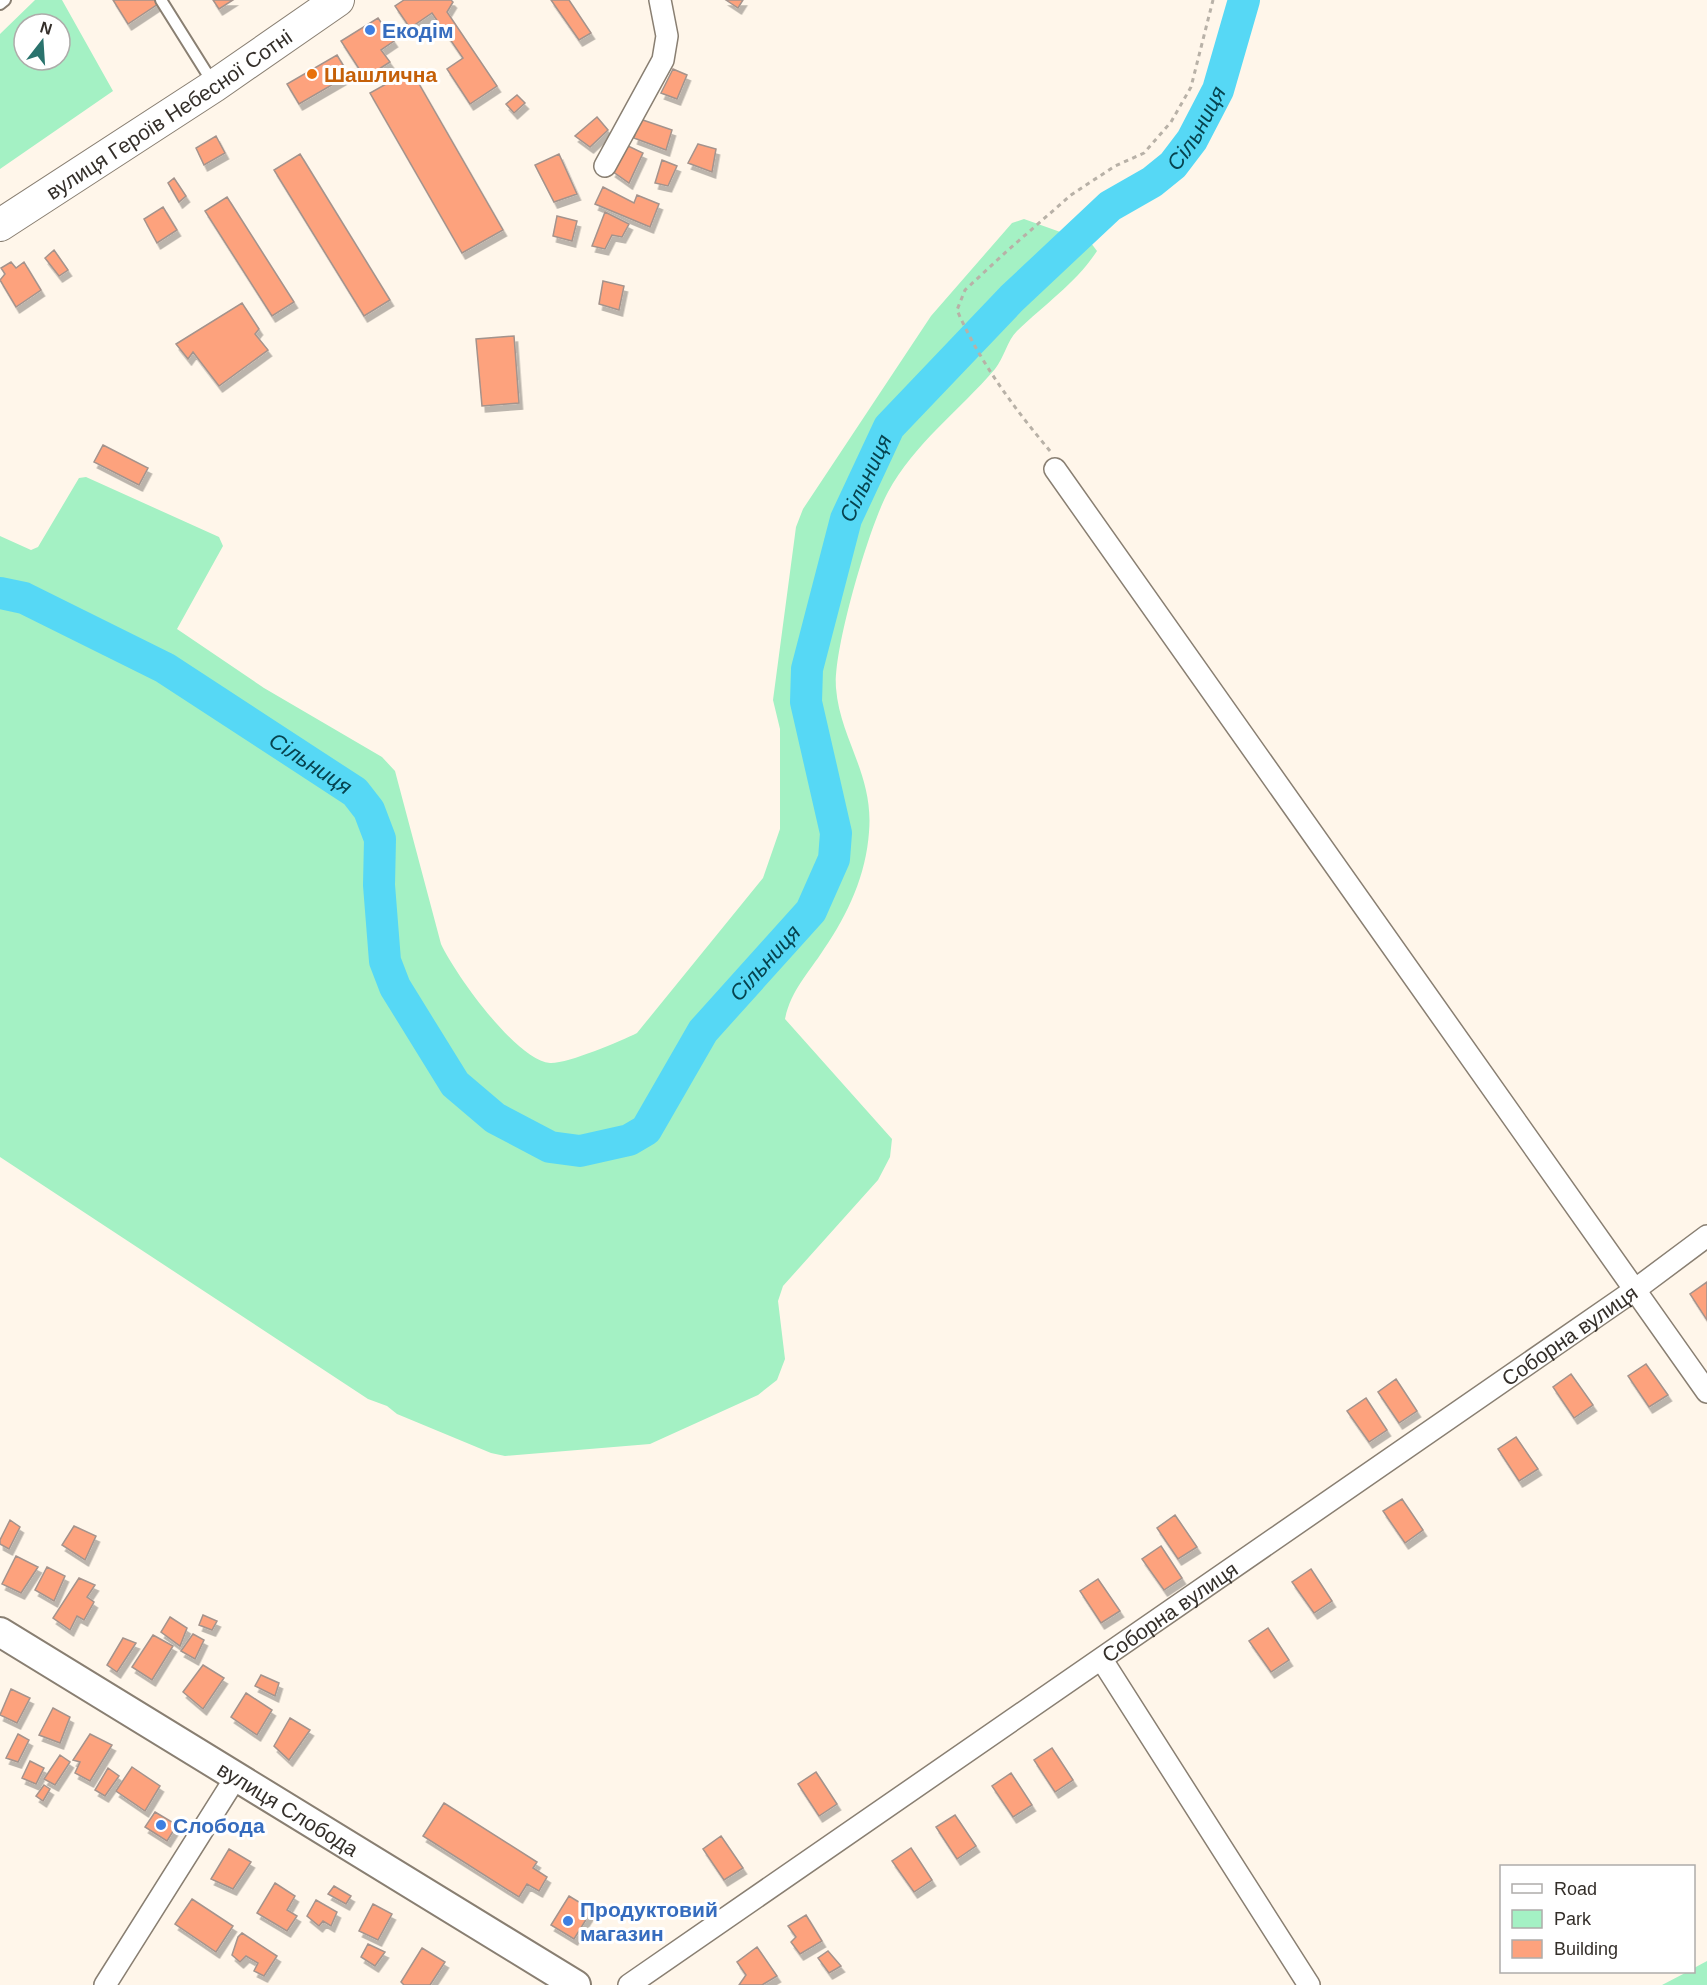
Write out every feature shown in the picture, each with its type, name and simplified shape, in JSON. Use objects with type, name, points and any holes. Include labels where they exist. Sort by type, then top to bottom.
[{"type":"main road","name":"вулиця Героїв Небесної Сотні","points":[[0,225],[214,86],[338,0]]},
{"type":"street","points":[[605,166],[663,60],[667,36],[660,0]]},
{"type":"street","points":[[1055,469],[1707,1392]]},
{"type":"street","name":"Соборна вулиця","points":[[629,1985],[1636,1289],[1707,1236]]},
{"type":"street","name":"вулиця Слобода","points":[[0,1632],[576,1985]]},
{"type":"street","points":[[1102,1660],[1309,1985]]},
{"type":"street","points":[[105,1985],[236,1777]]},
{"type":"lane","points":[[0,4],[4,0]]},
{"type":"lane","points":[[161,0],[214,86]]},
{"type":"path","points":[[1055,469],[1054,455],[1024,420],[976,351],[957,310],[965,290],[1071,195],[1115,166],[1144,153],[1171,122],[1191,87],[1213,0]]},
{"type":"green space","points":[[35,0],[62,0],[69,12],[23,12]]},
{"type":"green space","points":[[72,18],[113,91],[0,169],[0,34],[12,22],[12,72],[72,72]]},
{"type":"green space","points":[[1024,219],[1091,243],[1097,251],[1070,283],[1017,331],[995,369],[924,443],[899,475],[888,492],[871,532],[840,646],[836,688],[844,724],[867,793],[869,832],[867,848],[860,879],[848,908],[833,936],[791,999],[785,1019],[892,1139],[890,1157],[878,1180],[783,1286],[778,1301],[785,1359],[777,1380],[758,1395],[650,1444],[505,1456],[491,1453],[397,1414],[387,1406],[368,1399],[0,1157],[0,536],[31,550],[38,547],[79,478],[86,477],[219,537],[223,546],[177,629],[264,688],[382,757],[395,771],[441,944],[448,958],[488,1014],[521,1047],[536,1058],[550,1063],[569,1060],[637,1033],[763,878],[780,829],[780,729],[773,700],[796,527],[803,509],[931,316],[1012,223]]},
{"type":"green space","points":[[1707,1961],[1707,1985],[1662,1985],[1685,1973],[1695,1973],[1695,1967]]},
{"type":"building","points":[[113,0],[156,0],[158,4],[128,24]]},
{"type":"building","points":[[213,0],[233,0],[219,9]]},
{"type":"building","points":[[404,0],[451,0],[453,2],[447,12],[497,86],[470,104],[447,69],[463,58],[432,13],[410,28],[395,6]]},
{"type":"building","points":[[551,0],[569,0],[591,33],[579,40]]},
{"type":"building","points":[[726,0],[743,0],[738,8]]},
{"type":"building","points":[[378,18],[394,41],[381,50],[390,62],[365,78],[341,41]]},
{"type":"building","points":[[337,55],[349,75],[299,104],[287,84]]},
{"type":"building","points":[[673,69],[687,75],[677,99],[661,93]]},
{"type":"building","points":[[411,70],[503,230],[462,253],[370,93]]},
{"type":"building","points":[[517,95],[525,103],[514,113],[506,104]]},
{"type":"building","points":[[597,117],[608,130],[590,147],[575,136]]},
{"type":"building","points":[[640,119],[672,130],[666,150],[634,138]]},
{"type":"building","points":[[216,136],[225,153],[204,165],[196,148]]},
{"type":"building","points":[[698,144],[716,149],[712,172],[688,163]]},
{"type":"building","points":[[626,145],[643,153],[629,183],[612,171]]},
{"type":"building","points":[[300,154],[390,300],[364,316],[274,170]]},
{"type":"building","points":[[559,154],[577,194],[554,202],[535,165]]},
{"type":"building","points":[[662,160],[677,166],[668,186],[655,183]]},
{"type":"building","points":[[174,178],[186,196],[179,202],[168,183]]},
{"type":"building","points":[[603,187],[634,203],[637,195],[659,204],[650,227],[595,204]]},
{"type":"building","points":[[227,197],[294,302],[272,316],[205,211]]},
{"type":"building","points":[[163,207],[177,230],[157,243],[144,219]]},
{"type":"building","points":[[605,212],[629,224],[622,237],[612,235],[605,249],[592,246]]},
{"type":"building","points":[[557,216],[577,221],[572,241],[553,236]]},
{"type":"building","points":[[54,250],[68,270],[59,276],[45,258]]},
{"type":"building","points":[[11,262],[16,268],[24,262],[41,290],[16,307],[0,280],[5,274],[1,268]]},
{"type":"building","points":[[603,281],[624,286],[619,310],[599,304]]},
{"type":"building","points":[[242,303],[259,329],[255,334],[268,350],[219,386],[193,352],[188,359],[176,344]]},
{"type":"building","points":[[514,336],[519,403],[482,406],[476,339]]},
{"type":"building","points":[[103,445],[148,468],[139,485],[94,462]]},
{"type":"building","points":[[1707,1282],[1707,1320],[1690,1294]]},
{"type":"building","points":[[1646,1364],[1668,1395],[1649,1407],[1628,1376]]},
{"type":"building","points":[[1571,1374],[1593,1405],[1574,1418],[1553,1387]]},
{"type":"building","points":[[1396,1379],[1417,1411],[1399,1423],[1378,1392]]},
{"type":"building","points":[[1366,1398],[1387,1430],[1369,1442],[1347,1411]]},
{"type":"building","points":[[1516,1437],[1538,1469],[1519,1481],[1498,1449]]},
{"type":"building","points":[[1402,1499],[1423,1530],[1405,1543],[1383,1511]]},
{"type":"building","points":[[1175,1515],[1197,1547],[1178,1559],[1157,1528]]},
{"type":"building","points":[[10,1520],[20,1527],[9,1549],[0,1544],[0,1540]]},
{"type":"building","points":[[74,1526],[96,1536],[85,1560],[62,1545]]},
{"type":"building","points":[[1161,1546],[1182,1578],[1164,1590],[1142,1559]]},
{"type":"building","points":[[16,1556],[38,1567],[21,1593],[2,1584]]},
{"type":"building","points":[[47,1567],[65,1576],[54,1601],[35,1590]]},
{"type":"building","points":[[1311,1569],[1332,1601],[1314,1613],[1292,1582]]},
{"type":"building","points":[[79,1578],[95,1585],[87,1597],[94,1602],[84,1620],[77,1616],[70,1630],[53,1618]]},
{"type":"building","points":[[1098,1579],[1120,1611],[1101,1623],[1080,1591]]},
{"type":"building","points":[[203,1615],[217,1621],[212,1630],[199,1625]]},
{"type":"building","points":[[170,1617],[187,1628],[180,1646],[161,1632]]},
{"type":"building","points":[[1268,1628],[1289,1660],[1271,1672],[1249,1641]]},
{"type":"building","points":[[193,1634],[204,1640],[195,1659],[181,1651]]},
{"type":"building","points":[[153,1635],[173,1646],[152,1680],[132,1667]]},
{"type":"building","points":[[123,1638],[136,1643],[117,1672],[107,1665]]},
{"type":"building","points":[[203,1665],[224,1678],[203,1709],[183,1692]]},
{"type":"building","points":[[261,1675],[279,1683],[275,1696],[255,1686]]},
{"type":"building","points":[[11,1689],[30,1698],[17,1723],[0,1715]]},
{"type":"building","points":[[246,1693],[272,1710],[257,1735],[231,1717]]},
{"type":"building","points":[[53,1708],[70,1717],[60,1743],[39,1735]]},
{"type":"building","points":[[290,1718],[310,1730],[289,1760],[274,1746]]},
{"type":"building","points":[[18,1734],[29,1740],[18,1762],[6,1758]]},
{"type":"building","points":[[90,1734],[112,1745],[90,1781],[75,1773],[80,1762],[73,1760]]},
{"type":"building","points":[[1052,1748],[1073,1780],[1055,1792],[1034,1760]]},
{"type":"building","points":[[60,1755],[70,1762],[55,1785],[44,1779]]},
{"type":"building","points":[[30,1761],[44,1768],[36,1784],[22,1778]]},
{"type":"building","points":[[132,1767],[160,1786],[145,1811],[116,1791]]},
{"type":"building","points":[[108,1768],[119,1776],[105,1796],[95,1790]]},
{"type":"building","points":[[816,1772],[837,1804],[819,1816],[798,1784]]},
{"type":"building","points":[[1011,1773],[1032,1805],[1013,1817],[992,1786]]},
{"type":"building","points":[[44,1785],[50,1789],[43,1801],[36,1796]]},
{"type":"building","points":[[444,1803],[537,1862],[533,1868],[547,1877],[539,1891],[527,1884],[519,1897],[423,1836]]},
{"type":"building","points":[[155,1812],[177,1825],[167,1841],[145,1827]]},
{"type":"building","points":[[955,1815],[976,1846],[957,1859],[936,1827]]},
{"type":"building","points":[[721,1836],[743,1868],[724,1880],[703,1849]]},
{"type":"building","points":[[911,1848],[932,1880],[914,1892],[892,1861]]},
{"type":"building","points":[[229,1849],[251,1862],[233,1889],[211,1879]]},
{"type":"building","points":[[275,1883],[295,1896],[287,1910],[297,1916],[287,1931],[257,1913]]},
{"type":"building","points":[[334,1886],[351,1896],[346,1904],[328,1894]]},
{"type":"building","points":[[569,1896],[592,1910],[574,1939],[551,1925]]},
{"type":"building","points":[[192,1899],[233,1926],[216,1952],[175,1924]]},
{"type":"building","points":[[316,1900],[337,1912],[331,1926],[323,1921],[319,1926],[307,1916]]},
{"type":"building","points":[[373,1904],[392,1914],[378,1940],[359,1931]]},
{"type":"building","points":[[806,1915],[822,1941],[800,1954],[791,1942],[796,1937],[788,1926]]},
{"type":"building","points":[[242,1933],[277,1956],[264,1976],[254,1971],[258,1963],[246,1956],[240,1962],[232,1955],[238,1937]]},
{"type":"building","points":[[368,1944],[385,1952],[375,1966],[361,1957]]},
{"type":"building","points":[[757,1947],[777,1976],[762,1985],[739,1985],[746,1975],[737,1962]]},
{"type":"building","points":[[422,1948],[445,1962],[430,1985],[404,1985],[401,1982]]},
{"type":"building","points":[[828,1951],[841,1966],[829,1973],[818,1958]]},
{"type":"waterway","name":"Сільниця","points":[[0,593],[24,598],[165,668],[355,792],[369,810],[380,839],[379,885],[385,961],[395,987],[455,1084],[495,1118],[550,1147],[580,1151],[629,1140],[646,1130],[703,1031],[811,911],[834,859],[836,833],[806,702],[807,669],[846,519],[889,427],[1012,298],[1110,206],[1152,182],[1173,165],[1192,140],[1218,90],[1244,0]]},
{"type":"place","name":"Екодім","points":[[370,30]]},
{"type":"place","name":"Шашлична","points":[[312,74]]},
{"type":"place","name":"Слобода","points":[[161,1825]]},
{"type":"place","name":"Продуктовий магазин","points":[[568,1921]]}]
